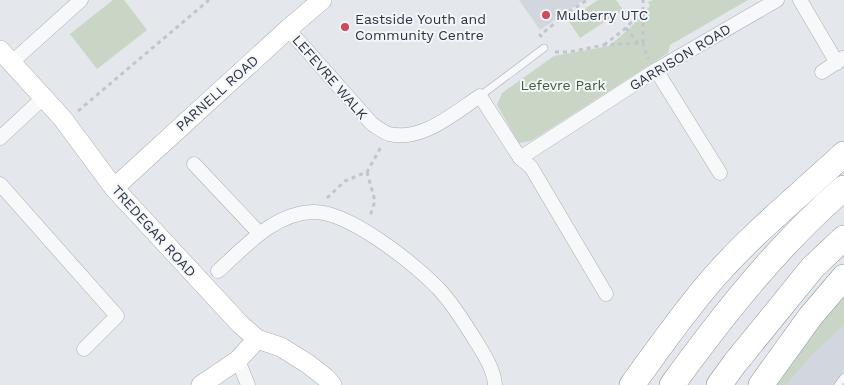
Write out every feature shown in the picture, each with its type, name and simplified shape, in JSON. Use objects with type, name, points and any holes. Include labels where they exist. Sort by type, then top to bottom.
[{"type":"highway","points":[[632,385],[684,314],[716,276],[744,246],[844,154]]},
{"type":"highway","points":[[672,385],[751,283],[785,246],[844,188]]},
{"type":"highway","points":[[719,385],[813,267],[844,238]]},
{"type":"highway","points":[[761,385],[810,317],[844,277]]},
{"type":"main road","name":"PARNELL ROAD","points":[[114,188],[322,0]]},
{"type":"main road","name":"TREDEGAR ROAD","points":[[6,56],[63,119],[114,188],[203,285],[257,339],[288,351],[308,364],[332,385]]},
{"type":"main road","points":[[201,385],[238,360],[257,339]]},
{"type":"street","points":[[6,56],[81,0]]},
{"type":"street","name":"GARRISON ROAD","points":[[520,158],[656,70],[777,0]]},
{"type":"street","points":[[800,0],[840,60],[822,72]]},
{"type":"street","name":"LEFEVRE WALK","points":[[288,29],[372,124],[388,134]]},
{"type":"street","points":[[656,70],[720,173]]},
{"type":"street","points":[[388,134],[410,135],[430,128],[480,96],[520,158],[531,167],[606,294]]},
{"type":"street","points":[[0,138],[44,98]]},
{"type":"street","points":[[194,164],[258,234]]},
{"type":"street","points":[[0,184],[117,316],[84,349]]},
{"type":"street","points":[[218,271],[258,234],[287,218],[313,212],[339,218],[376,237],[409,262],[438,288],[486,357],[495,380],[495,385]]},
{"type":"street","points":[[238,360],[248,385]]},
{"type":"lane","points":[[480,96],[546,47]]},
{"type":"lane","points":[[838,385],[844,377]]},
{"type":"path","points":[[74,114],[209,0]]},
{"type":"path","points":[[587,0],[540,35],[546,47],[552,51],[569,52],[604,44],[640,43]]},
{"type":"path","points":[[640,43],[643,0]]},
{"type":"path","points":[[604,44],[626,28],[642,10]]},
{"type":"path","points":[[626,28],[640,43],[656,70]]},
{"type":"path","points":[[331,194],[345,181],[367,172],[388,134]]},
{"type":"path","points":[[367,172],[375,201],[373,208]]},
{"type":"shaded area","name":"Mulberry UTC","points":[[519,0],[584,0],[540,30]]},
{"type":"shaded area","points":[[844,325],[844,385],[786,385],[811,356]]},
{"type":"green space","points":[[113,0],[124,0],[147,30],[97,69],[70,34]]},
{"type":"green space","points":[[598,0],[616,0],[623,10],[580,38],[568,20]]},
{"type":"green space","name":"Lefevre Park","points":[[653,0],[748,0],[670,45],[668,53],[531,141],[519,143],[497,105],[502,93],[554,56],[609,46],[629,29],[650,6],[648,2]]},
{"type":"green space","points":[[844,294],[844,325],[811,356],[786,385],[776,385],[802,348]]},
{"type":"place","name":"Mulberry UTC","points":[[546,15]]},
{"type":"place","name":"Eastside Youth and Community Centre","points":[[345,27]]}]
